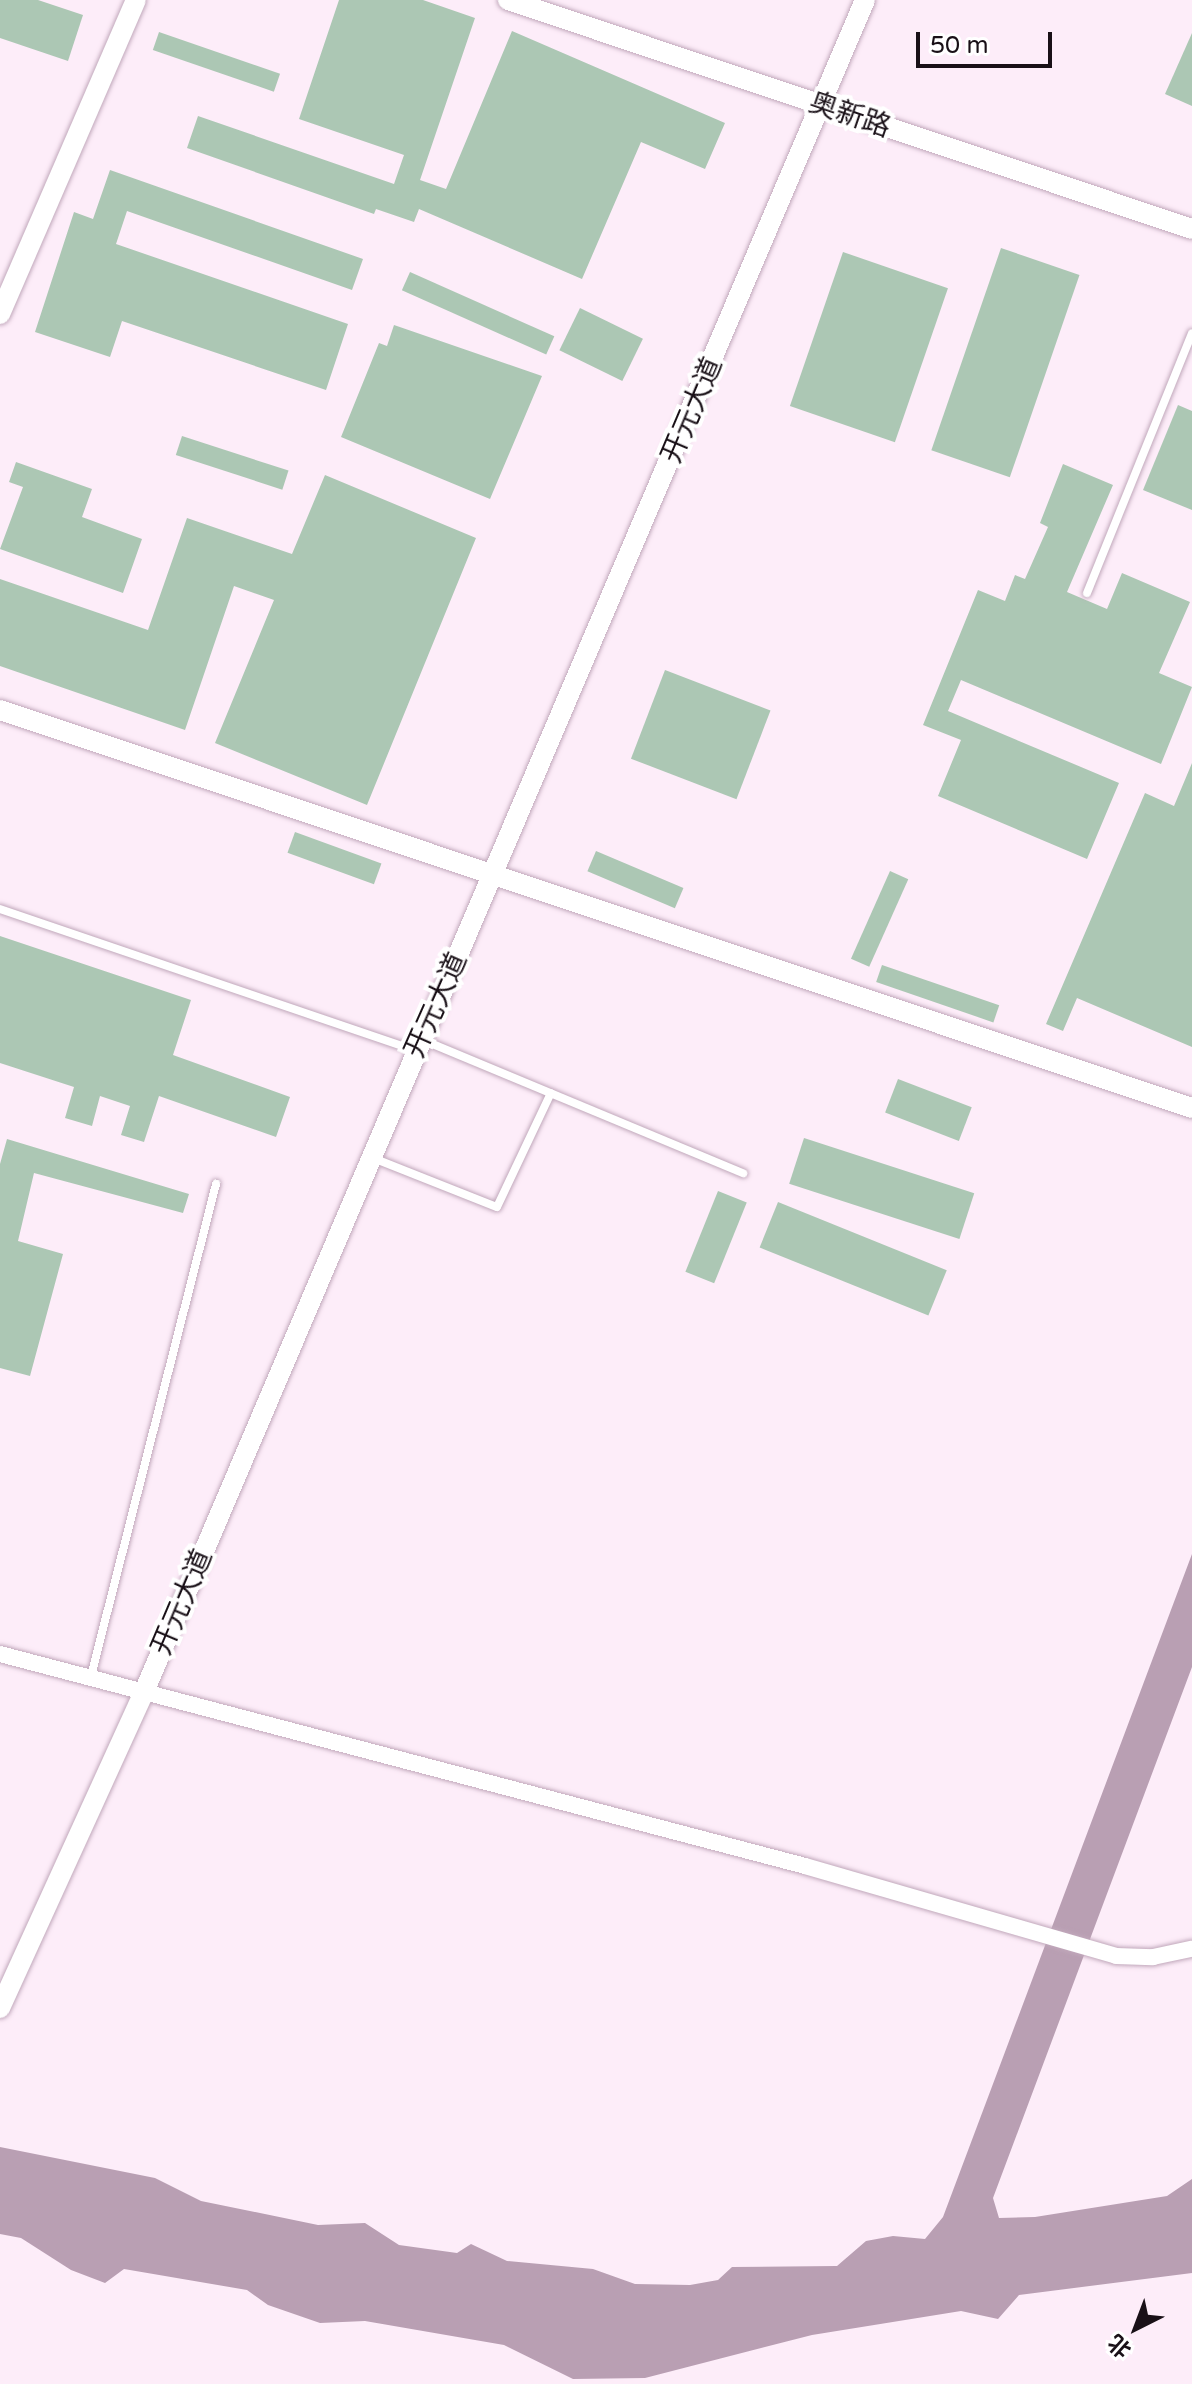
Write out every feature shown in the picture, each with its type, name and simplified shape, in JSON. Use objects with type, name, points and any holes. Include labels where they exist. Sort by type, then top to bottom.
[{"type":"street","points":[[0,314],[136,0]]},
{"type":"street","name":"奥新路","points":[[508,0],[1192,229]]},
{"type":"street","name":"开元大道","points":[[0,2008],[144,1692],[418,1044],[495,875],[865,0]]},
{"type":"street","points":[[0,710],[1192,1108]]},
{"type":"street","points":[[0,1654],[1030,1928],[1116,1956],[1153,1957],[1192,1949]]},
{"type":"lane","points":[[1087,593],[1192,333]]},
{"type":"lane","points":[[0,909],[418,1044],[551,1093],[743,1173]]},
{"type":"lane","points":[[370,1157],[497,1207],[551,1093]]},
{"type":"lane","points":[[91,1676],[216,1184]]},
{"type":"shaded area","points":[[1192,1554],[1192,1667],[993,2198],[999,2218],[1035,2217],[1167,2196],[1192,2179],[1192,2273],[1019,2295],[998,2319],[961,2311],[812,2335],[645,2378],[573,2379],[504,2345],[365,2321],[320,2323],[268,2305],[247,2290],[124,2269],[105,2283],[71,2270],[21,2238],[0,2234],[0,2147],[155,2178],[201,2201],[318,2225],[365,2223],[399,2245],[457,2253],[471,2244],[507,2261],[593,2269],[635,2284],[690,2285],[718,2280],[732,2267],[837,2266],[866,2241],[893,2236],[925,2239],[943,2217]]},
{"type":"building","points":[[0,0],[38,0],[83,15],[68,61],[0,38]]},
{"type":"building","points":[[339,0],[423,0],[475,18],[420,180],[446,189],[512,31],[725,123],[705,169],[641,142],[582,279],[419,209],[414,222],[376,209],[374,214],[187,148],[198,116],[394,184],[404,155],[299,119]]},
{"type":"building","points":[[159,32],[280,74],[274,92],[153,50]]},
{"type":"building","points":[[1192,33],[1192,106],[1165,94]]},
{"type":"building","points":[[110,170],[363,259],[352,290],[127,211],[116,244],[348,324],[326,390],[122,321],[110,357],[35,332],[74,212],[93,219]]},
{"type":"building","points":[[1001,248],[1079,275],[1010,477],[931,450]]},
{"type":"building","points":[[843,252],[948,288],[895,442],[790,406]]},
{"type":"building","points":[[410,272],[554,336],[546,355],[402,290]]},
{"type":"building","points":[[580,308],[643,339],[622,381],[559,350]]},
{"type":"building","points":[[394,325],[542,376],[490,499],[341,437],[379,343],[387,346]]},
{"type":"building","points":[[1178,405],[1192,411],[1192,510],[1143,490]]},
{"type":"building","points":[[182,436],[289,471],[282,490],[176,455]]},
{"type":"building","points":[[16,462],[92,489],[82,517],[142,539],[123,593],[0,549],[23,487],[9,482]]},
{"type":"building","points":[[1063,464],[1113,485],[1067,592],[1107,609],[1122,573],[1190,602],[1159,673],[1192,687],[1161,764],[961,680],[948,711],[1119,783],[1087,859],[938,796],[961,740],[923,725],[978,590],[1005,601],[1015,575],[1025,579],[1048,527],[1040,523]]},
{"type":"building","points":[[325,475],[476,538],[367,805],[215,743],[274,600],[234,586],[185,730],[0,666],[0,579],[148,630],[187,518],[292,554]]},
{"type":"building","points":[[665,670],[770,710],[736,799],[631,759]]},
{"type":"building","points":[[1192,763],[1192,1047],[1077,998],[1063,1031],[1046,1024],[1145,793],[1174,806]]},
{"type":"building","points":[[295,832],[381,863],[374,884],[287,853]]},
{"type":"building","points":[[596,851],[683,888],[675,908],[587,871]]},
{"type":"building","points":[[890,871],[908,879],[869,967],[851,959]]},
{"type":"building","points":[[0,936],[191,1000],[173,1055],[290,1097],[276,1137],[159,1096],[144,1142],[121,1135],[130,1106],[100,1096],[92,1126],[65,1118],[74,1087],[0,1063]]},
{"type":"building","points":[[882,965],[999,1005],[993,1022],[876,982]]},
{"type":"building","points":[[898,1079],[972,1107],[959,1141],[885,1113]]},
{"type":"building","points":[[804,1138],[974,1193],[959,1239],[789,1184]]},
{"type":"building","points":[[7,1139],[189,1194],[183,1213],[34,1173],[18,1241],[63,1254],[30,1376],[0,1368],[0,1164]]},
{"type":"building","points":[[718,1191],[747,1203],[714,1283],[685,1272]]},
{"type":"building","points":[[778,1202],[947,1270],[928,1316],[760,1247]]}]
